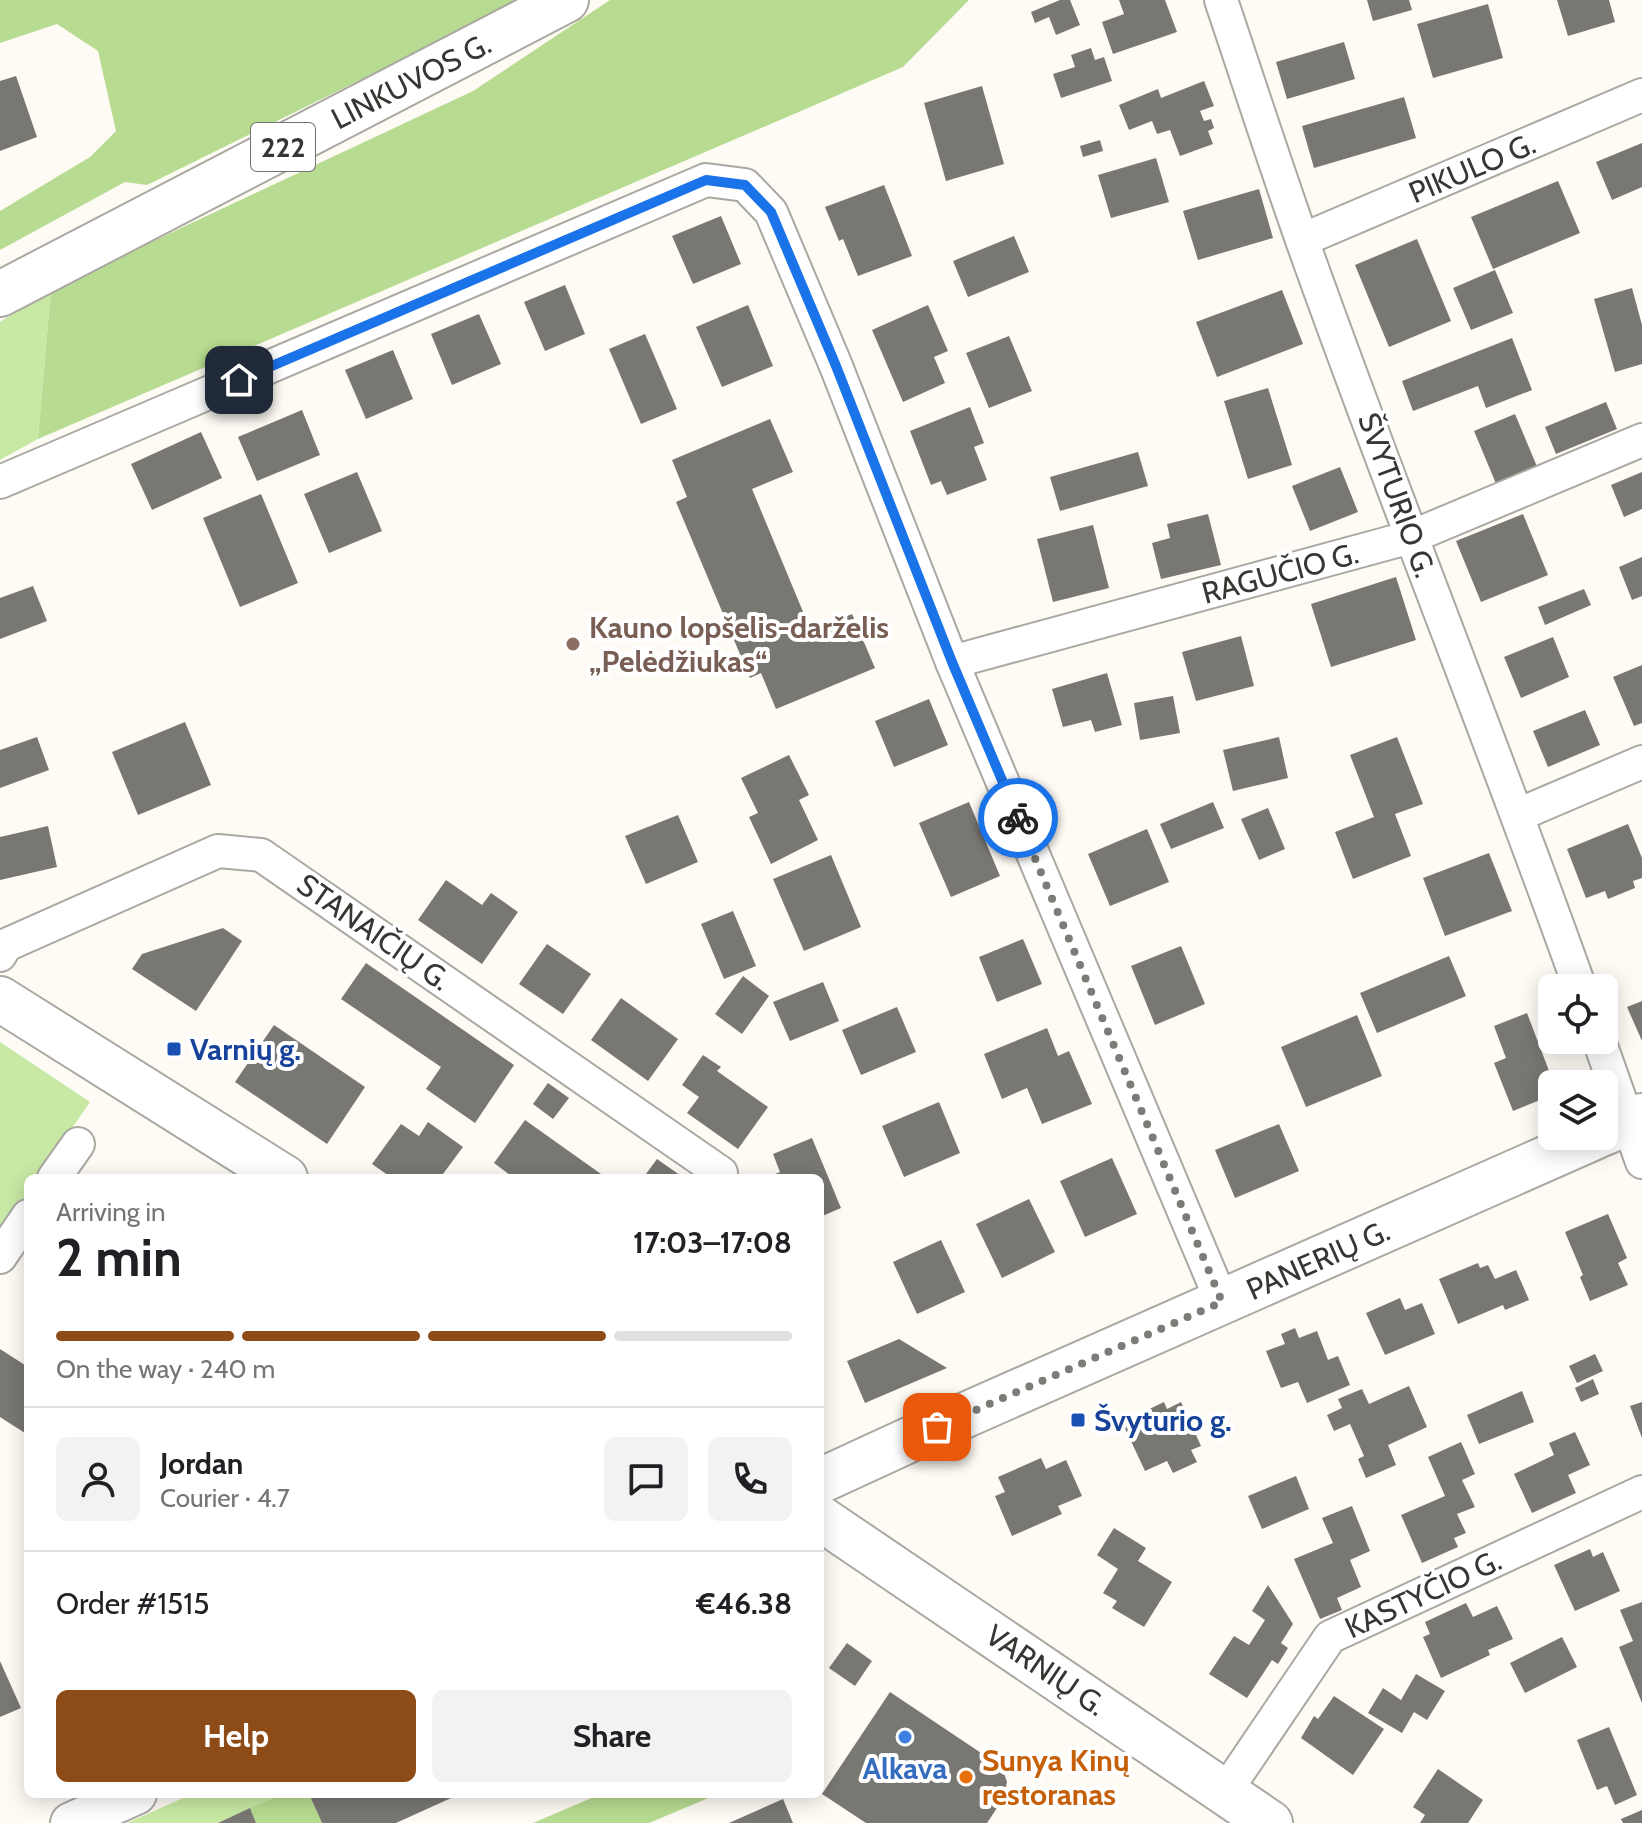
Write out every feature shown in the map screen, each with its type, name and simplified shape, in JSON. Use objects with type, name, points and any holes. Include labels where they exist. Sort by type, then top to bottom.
[{"type":"main road","name":"LINKUVOS G.","points":[[0,294],[566,0]]},
{"type":"main road","points":[[0,999],[279,1174]]},
{"type":"main road","name":"PANERIŲ G.","points":[[824,1479],[1222,1302],[1623,1134]]},
{"type":"main road","name":"VARNIŲ G.","points":[[824,1521],[1270,1823]]},
{"type":"street","name":"ŠVYTURIO G.","points":[[1221,0],[1302,240],[1575,974]]},
{"type":"street","name":"PIKULO G.","points":[[1302,240],[1642,95]]},
{"type":"street","points":[[0,482],[706,180],[745,185],[771,212],[836,366],[952,662],[1222,1302]]},
{"type":"street","name":"RAGUČIO G.","points":[[952,662],[1411,537],[1642,440]]},
{"type":"street","points":[[1518,815],[1642,762]]},
{"type":"street","name":"STANAIČIŲ G.","points":[[0,955],[6,945],[218,851],[261,855],[721,1173]]},
{"type":"street","points":[[1603,1054],[1623,1134]]},
{"type":"street","points":[[57,1174],[78,1144]]},
{"type":"street","points":[[0,1257],[24,1222]]},
{"type":"street","name":"KASTYČIO G.","points":[[1225,1792],[1330,1637],[1642,1492]]},
{"type":"street","points":[[71,1823],[127,1798]]},
{"type":"green space","points":[[0,0],[523,0],[147,185],[125,182],[0,250],[0,211],[90,157],[116,131],[98,51],[57,24],[0,43]]},
{"type":"green space","points":[[610,0],[969,0],[903,67],[38,439],[51,289],[473,91]]},
{"type":"green space","points":[[51,289],[38,439],[0,460],[0,322]]},
{"type":"green space","points":[[0,1042],[90,1102],[41,1174],[24,1174],[24,1198],[0,1233]]},
{"type":"green space","points":[[183,1798],[273,1798],[218,1823],[127,1823]]},
{"type":"green space","points":[[273,1798],[311,1798],[322,1823],[256,1823],[250,1808]]},
{"type":"green space","points":[[592,1798],[708,1798],[649,1823],[533,1823]]},
{"type":"building","points":[[1060,0],[1070,0],[1080,25],[1056,35],[1049,17],[1035,23],[1031,12]]},
{"type":"building","points":[[1119,0],[1165,0],[1177,32],[1113,54],[1102,22],[1124,14]]},
{"type":"building","points":[[1367,0],[1409,0],[1412,10],[1373,21]]},
{"type":"building","points":[[1557,0],[1609,0],[1615,22],[1568,36]]},
{"type":"building","points":[[1488,4],[1503,58],[1433,78],[1417,24]]},
{"type":"building","points":[[1344,42],[1355,79],[1287,99],[1276,62]]},
{"type":"building","points":[[1091,48],[1095,60],[1104,57],[1112,81],[1061,98],[1053,74],[1075,67],[1071,55]]},
{"type":"building","points":[[16,76],[37,137],[0,151],[0,81]]},
{"type":"building","points":[[1204,81],[1214,106],[1200,111],[1204,121],[1211,119],[1214,128],[1208,131],[1213,144],[1180,156],[1170,130],[1157,134],[1152,121],[1129,130],[1119,105],[1158,89],[1161,98]]},
{"type":"building","points":[[982,86],[1004,164],[946,181],[924,103]]},
{"type":"building","points":[[1404,97],[1416,138],[1314,168],[1302,126]]},
{"type":"building","points":[[1100,140],[1103,151],[1083,157],[1080,146]]},
{"type":"building","points":[[1642,143],[1642,187],[1612,200],[1596,162]]},
{"type":"building","points":[[1156,158],[1169,202],[1111,218],[1098,175]]},
{"type":"building","points":[[1558,181],[1580,233],[1493,269],[1471,217]]},
{"type":"building","points":[[884,185],[912,256],[858,276],[843,239],[839,241],[825,207]]},
{"type":"building","points":[[1259,189],[1273,238],[1198,260],[1183,211]]},
{"type":"building","points":[[721,216],[741,264],[693,284],[672,236]]},
{"type":"building","points":[[1014,236],[1029,272],[968,297],[953,261]]},
{"type":"building","points":[[1417,239],[1451,321],[1389,347],[1355,265]]},
{"type":"building","points":[[1495,270],[1513,313],[1471,330],[1453,288]]},
{"type":"building","points":[[565,285],[585,334],[545,351],[524,302]]},
{"type":"building","points":[[1632,288],[1642,325],[1642,364],[1615,372],[1594,299]]},
{"type":"building","points":[[1282,290],[1303,344],[1217,377],[1196,322]]},
{"type":"building","points":[[748,305],[773,366],[722,387],[696,327]]},
{"type":"building","points":[[928,305],[948,351],[934,357],[945,383],[903,402],[872,330]]},
{"type":"building","points":[[479,314],[501,364],[452,385],[431,334]]},
{"type":"building","points":[[645,334],[677,409],[641,424],[609,349]]},
{"type":"building","points":[[1009,336],[1032,391],[989,408],[966,353]]},
{"type":"building","points":[[1512,338],[1532,390],[1486,408],[1478,386],[1413,411],[1402,381]]},
{"type":"building","points":[[393,350],[413,399],[366,419],[345,370]]},
{"type":"building","points":[[1268,388],[1292,465],[1248,479],[1224,401]]},
{"type":"building","points":[[1606,402],[1617,429],[1556,454],[1545,427]]},
{"type":"building","points":[[970,407],[984,443],[974,447],[987,480],[947,495],[941,481],[931,485],[910,431]]},
{"type":"building","points":[[302,410],[320,455],[257,481],[238,437]]},
{"type":"building","points":[[1515,414],[1538,469],[1497,486],[1474,431]]},
{"type":"building","points":[[770,419],[793,472],[752,489],[811,631],[852,614],[875,668],[776,709],[761,673],[750,678],[676,502],[687,497],[672,460]]},
{"type":"building","points":[[201,432],[222,478],[152,510],[131,464]]},
{"type":"building","points":[[1138,452],[1148,486],[1060,511],[1050,477]]},
{"type":"building","points":[[1340,467],[1358,512],[1310,531],[1292,486]]},
{"type":"building","points":[[357,472],[382,531],[329,553],[304,494]]},
{"type":"building","points":[[1642,472],[1642,509],[1624,517],[1611,485]]},
{"type":"building","points":[[261,494],[298,583],[240,607],[203,518]]},
{"type":"building","points":[[1208,514],[1221,565],[1161,579],[1152,543],[1170,538],[1167,524]]},
{"type":"building","points":[[1523,514],[1548,575],[1481,602],[1456,541]]},
{"type":"building","points":[[1093,525],[1109,588],[1053,602],[1037,539]]},
{"type":"building","points":[[1642,557],[1642,596],[1632,600],[1619,567]]},
{"type":"building","points":[[1396,577],[1416,640],[1331,667],[1311,604]]},
{"type":"building","points":[[33,586],[47,621],[0,639],[0,598]]},
{"type":"building","points":[[1584,589],[1591,605],[1545,625],[1538,607]]},
{"type":"building","points":[[1241,636],[1254,686],[1196,701],[1182,652]]},
{"type":"building","points":[[1553,637],[1569,677],[1521,698],[1504,657]]},
{"type":"building","points":[[1642,665],[1642,723],[1634,726],[1613,677]]},
{"type":"building","points":[[1107,673],[1122,725],[1095,732],[1091,720],[1063,727],[1052,689]]},
{"type":"building","points":[[1173,696],[1180,733],[1140,740],[1134,703]]},
{"type":"building","points":[[929,699],[948,745],[894,767],[875,721]]},
{"type":"building","points":[[1585,710],[1600,745],[1548,767],[1533,731]]},
{"type":"building","points":[[185,722],[211,785],[138,815],[112,752]]},
{"type":"building","points":[[37,737],[49,770],[0,788],[0,750]]},
{"type":"building","points":[[1279,737],[1288,778],[1233,791],[1223,750]]},
{"type":"building","points":[[1397,737],[1423,804],[1395,814],[1411,856],[1353,879],[1335,832],[1374,817],[1350,755]]},
{"type":"building","points":[[789,755],[809,795],[799,800],[818,840],[771,864],[749,817],[758,813],[741,778]]},
{"type":"building","points":[[969,802],[1000,876],[951,897],[919,823]]},
{"type":"building","points":[[1213,802],[1224,828],[1171,849],[1160,824]]},
{"type":"building","points":[[1268,808],[1285,849],[1259,860],[1241,819]]},
{"type":"building","points":[[678,815],[698,862],[646,884],[625,836]]},
{"type":"building","points":[[1628,824],[1642,858],[1642,878],[1633,881],[1635,888],[1608,899],[1605,891],[1586,898],[1567,849]]},
{"type":"building","points":[[48,826],[57,867],[0,880],[0,837]]},
{"type":"building","points":[[1147,829],[1169,882],[1110,906],[1088,854]]},
{"type":"building","points":[[1489,853],[1512,911],[1445,936],[1423,878]]},
{"type":"building","points":[[831,855],[861,927],[804,951],[773,879]]},
{"type":"building","points":[[446,880],[482,905],[491,893],[518,912],[482,964],[418,920]]},
{"type":"building","points":[[733,911],[756,966],[724,979],[701,924]]},
{"type":"building","points":[[223,928],[242,941],[196,1011],[132,969],[142,954]]},
{"type":"building","points":[[1023,939],[1042,984],[997,1002],[979,957]]},
{"type":"building","points":[[547,944],[591,974],[563,1014],[519,984]]},
{"type":"building","points":[[1181,946],[1205,1004],[1155,1025],[1131,966]]},
{"type":"building","points":[[1449,956],[1466,996],[1377,1033],[1360,993]]},
{"type":"building","points":[[366,963],[514,1065],[475,1123],[426,1089],[441,1067],[341,999]]},
{"type":"building","points":[[743,976],[769,996],[742,1034],[715,1014]]},
{"type":"building","points":[[823,982],[839,1021],[790,1041],[773,1002]]},
{"type":"building","points":[[621,998],[678,1039],[648,1081],[591,1040]]},
{"type":"building","points":[[1642,1001],[1642,1041],[1627,1007]]},
{"type":"building","points":[[897,1007],[916,1052],[861,1075],[842,1030]]},
{"type":"building","points":[[1527,1013],[1538,1042],[1538,1054],[1543,1054],[1549,1070],[1538,1070],[1538,1101],[1513,1111],[1494,1063],[1506,1058],[1494,1026]]},
{"type":"building","points":[[1357,1015],[1382,1076],[1306,1107],[1281,1047]]},
{"type":"building","points":[[274,1025],[365,1087],[327,1144],[235,1082]]},
{"type":"building","points":[[1047,1028],[1058,1056],[1069,1051],[1092,1104],[1042,1124],[1027,1088],[1002,1099],[984,1054]]},
{"type":"building","points":[[703,1055],[721,1067],[717,1071],[768,1107],[738,1149],[687,1113],[699,1097],[682,1085]]},
{"type":"building","points":[[548,1083],[569,1098],[553,1119],[533,1104]]},
{"type":"building","points":[[939,1102],[960,1153],[904,1177],[882,1126]]},
{"type":"building","points":[[525,1120],[601,1174],[509,1174],[494,1163]]},
{"type":"building","points":[[428,1122],[463,1147],[443,1174],[386,1174],[372,1164],[401,1124],[419,1136]]},
{"type":"building","points":[[1279,1124],[1299,1171],[1235,1198],[1215,1150]]},
{"type":"building","points":[[812,1138],[841,1208],[824,1215],[824,1174],[775,1174],[780,1172],[773,1154]]},
{"type":"building","points":[[1112,1158],[1137,1214],[1085,1237],[1060,1181]]},
{"type":"building","points":[[657,1159],[678,1174],[646,1174]]},
{"type":"building","points":[[1029,1199],[1055,1252],[1002,1278],[976,1224]]},
{"type":"building","points":[[1608,1214],[1627,1258],[1618,1263],[1628,1285],[1590,1301],[1565,1232]]},
{"type":"building","points":[[941,1240],[965,1292],[917,1314],[893,1262]]},
{"type":"building","points":[[1478,1263],[1480,1268],[1488,1265],[1495,1279],[1516,1270],[1529,1300],[1505,1310],[1503,1305],[1458,1324],[1439,1279]]},
{"type":"building","points":[[1400,1298],[1405,1310],[1422,1303],[1435,1334],[1385,1355],[1366,1313]]},
{"type":"building","points":[[1295,1328],[1299,1338],[1317,1331],[1328,1360],[1338,1356],[1350,1385],[1307,1403],[1298,1382],[1281,1388],[1266,1351],[1285,1344],[1281,1334]]},
{"type":"building","points":[[899,1339],[947,1368],[865,1403],[847,1361]]},
{"type":"building","points":[[0,1349],[24,1364],[24,1432],[0,1417]]},
{"type":"building","points":[[1595,1354],[1603,1371],[1577,1383],[1569,1366]]},
{"type":"building","points":[[1593,1379],[1599,1394],[1581,1402],[1575,1388]]},
{"type":"building","points":[[1409,1386],[1427,1427],[1388,1445],[1396,1465],[1366,1478],[1358,1459],[1364,1456],[1350,1424],[1334,1431],[1327,1415],[1342,1408],[1338,1399],[1362,1389],[1369,1404]]},
{"type":"building","points":[[1522,1391],[1534,1422],[1479,1444],[1467,1415]]},
{"type":"building","points":[[1164,1402],[1167,1409],[1181,1402],[1201,1446],[1191,1450],[1197,1462],[1173,1473],[1167,1461],[1145,1471],[1122,1422]]},
{"type":"building","points":[[1642,1402],[1642,1438],[1630,1406]]},
{"type":"building","points":[[1575,1432],[1590,1465],[1568,1475],[1576,1493],[1532,1513],[1514,1474],[1554,1455],[1549,1443]]},
{"type":"building","points":[[1461,1442],[1475,1474],[1462,1480],[1475,1507],[1457,1514],[1466,1533],[1454,1538],[1458,1547],[1422,1563],[1401,1515],[1445,1496],[1428,1457]]},
{"type":"building","points":[[1041,1458],[1046,1469],[1066,1460],[1082,1496],[1058,1506],[1062,1514],[1012,1536],[995,1496],[1005,1492],[998,1477]]},
{"type":"building","points":[[1296,1476],[1309,1509],[1262,1529],[1248,1496]]},
{"type":"building","points":[[1352,1506],[1370,1551],[1350,1560],[1361,1587],[1337,1598],[1342,1610],[1320,1619],[1294,1559],[1333,1543],[1322,1518]]},
{"type":"building","points":[[1114,1528],[1146,1548],[1138,1561],[1172,1582],[1144,1627],[1112,1608],[1117,1601],[1103,1593],[1118,1569],[1097,1555]]},
{"type":"building","points":[[1590,1549],[1593,1557],[1603,1552],[1620,1591],[1575,1611],[1554,1565]]},
{"type":"building","points":[[1268,1585],[1293,1624],[1281,1643],[1288,1648],[1278,1664],[1272,1660],[1247,1698],[1209,1674],[1234,1636],[1249,1645],[1265,1620],[1252,1611]]},
{"type":"building","points":[[1642,1602],[1642,1703],[1619,1647],[1633,1641],[1620,1610]]},
{"type":"building","points":[[1466,1603],[1473,1617],[1497,1606],[1513,1639],[1488,1650],[1490,1655],[1441,1678],[1423,1637],[1430,1634],[1425,1622]]},
{"type":"building","points":[[1562,1637],[1577,1667],[1525,1693],[1510,1663]]},
{"type":"building","points":[[847,1643],[872,1661],[855,1686],[829,1668]]},
{"type":"building","points":[[0,1661],[21,1708],[0,1717]]},
{"type":"building","points":[[1416,1674],[1445,1691],[1427,1720],[1414,1712],[1402,1733],[1368,1713],[1383,1688],[1401,1700]]},
{"type":"building","points":[[890,1692],[1002,1767],[1007,1782],[1003,1799],[987,1823],[866,1823],[824,1795]]},
{"type":"building","points":[[1334,1696],[1384,1729],[1353,1775],[1301,1738],[1314,1716],[1318,1719]]},
{"type":"building","points":[[1609,1727],[1637,1795],[1615,1805],[1607,1786],[1597,1790],[1577,1740]]},
{"type":"building","points":[[1438,1769],[1483,1800],[1468,1823],[1420,1823],[1425,1815],[1413,1807]]},
{"type":"building","points":[[311,1798],[451,1798],[396,1823],[322,1823]]},
{"type":"building","points":[[783,1799],[793,1823],[729,1823]]},
{"type":"building","points":[[250,1808],[256,1823],[218,1823]]},
{"type":"building","points":[[1642,1810],[1642,1823],[1623,1823],[1621,1819]]},
{"type":"way so far","points":[[937,1427],[1222,1302],[1018,818]]},
{"type":"place","name":"Kauno lopšelis-darželis „Pelėdžiukas“","points":[[573,644]]},
{"type":"place","name":"Varnių g.","points":[[174,1049]]},
{"type":"place","name":"Švyturio g.","points":[[1078,1420]]},
{"type":"place","name":"Alkava","points":[[905,1737]]},
{"type":"place","name":"Sunya Kinų restoranas","points":[[966,1777]]},
{"type":"route","points":[[239,380],[706,180],[745,185],[771,212],[1018,818]]}]
